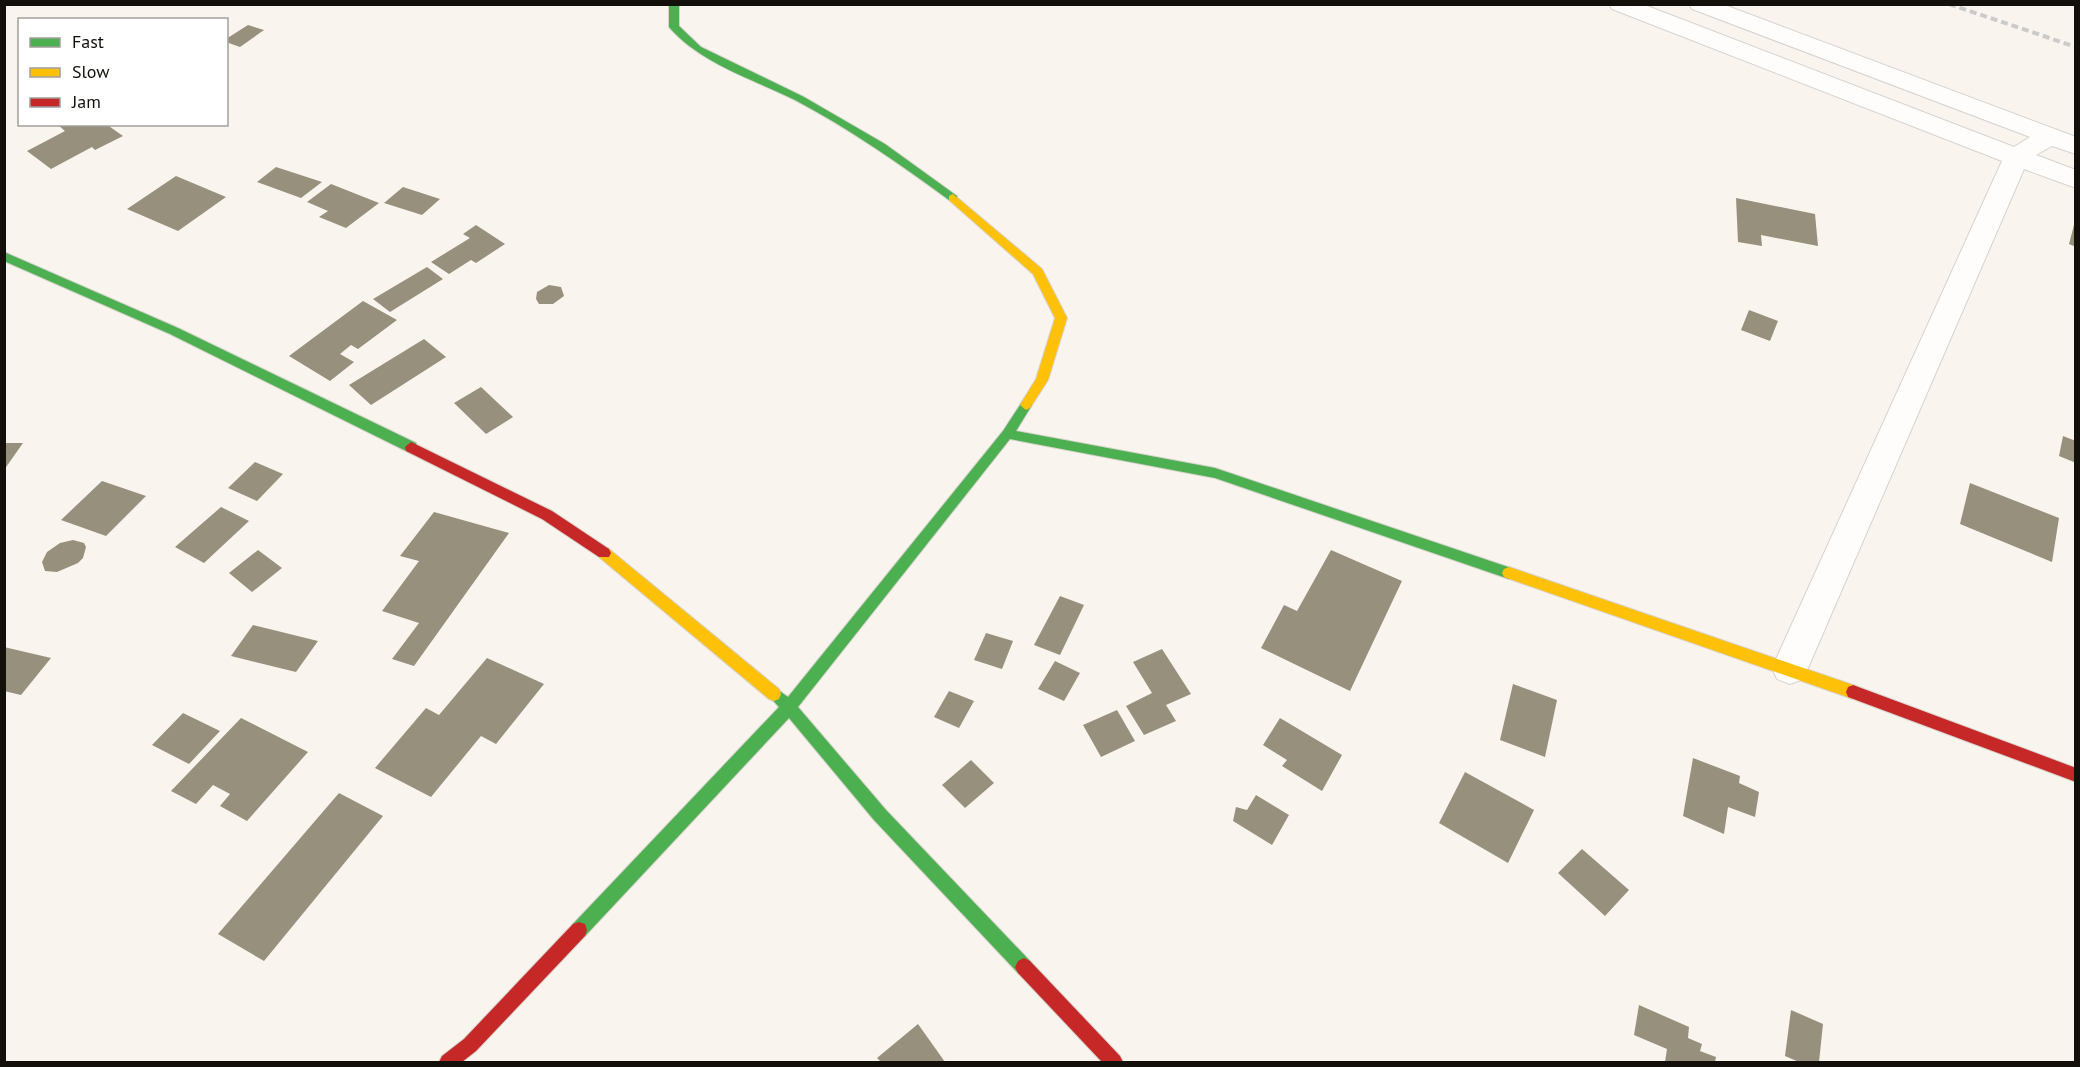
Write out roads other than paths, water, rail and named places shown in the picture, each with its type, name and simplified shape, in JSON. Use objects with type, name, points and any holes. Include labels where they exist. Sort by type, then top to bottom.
[{"type":"street","points":[[448,1062],[470,1045],[789,707],[1007,434],[1041,380],[1061,318],[1038,272],[945,191],[881,146],[800,99],[698,49],[674,27],[674,4]]},
{"type":"street","points":[[1620,4],[2076,180]]},
{"type":"street","points":[[1700,4],[2076,146]]},
{"type":"street","points":[[1790,668],[2016,157],[2050,136]]},
{"type":"street","points":[[4,256],[174,331],[547,514],[594,545],[789,707],[880,815],[1114,1062]]},
{"type":"street","points":[[1007,434],[1215,473],[1790,668],[2076,775]]},
{"type":"railway","points":[[1949,4],[2076,47]]}]
